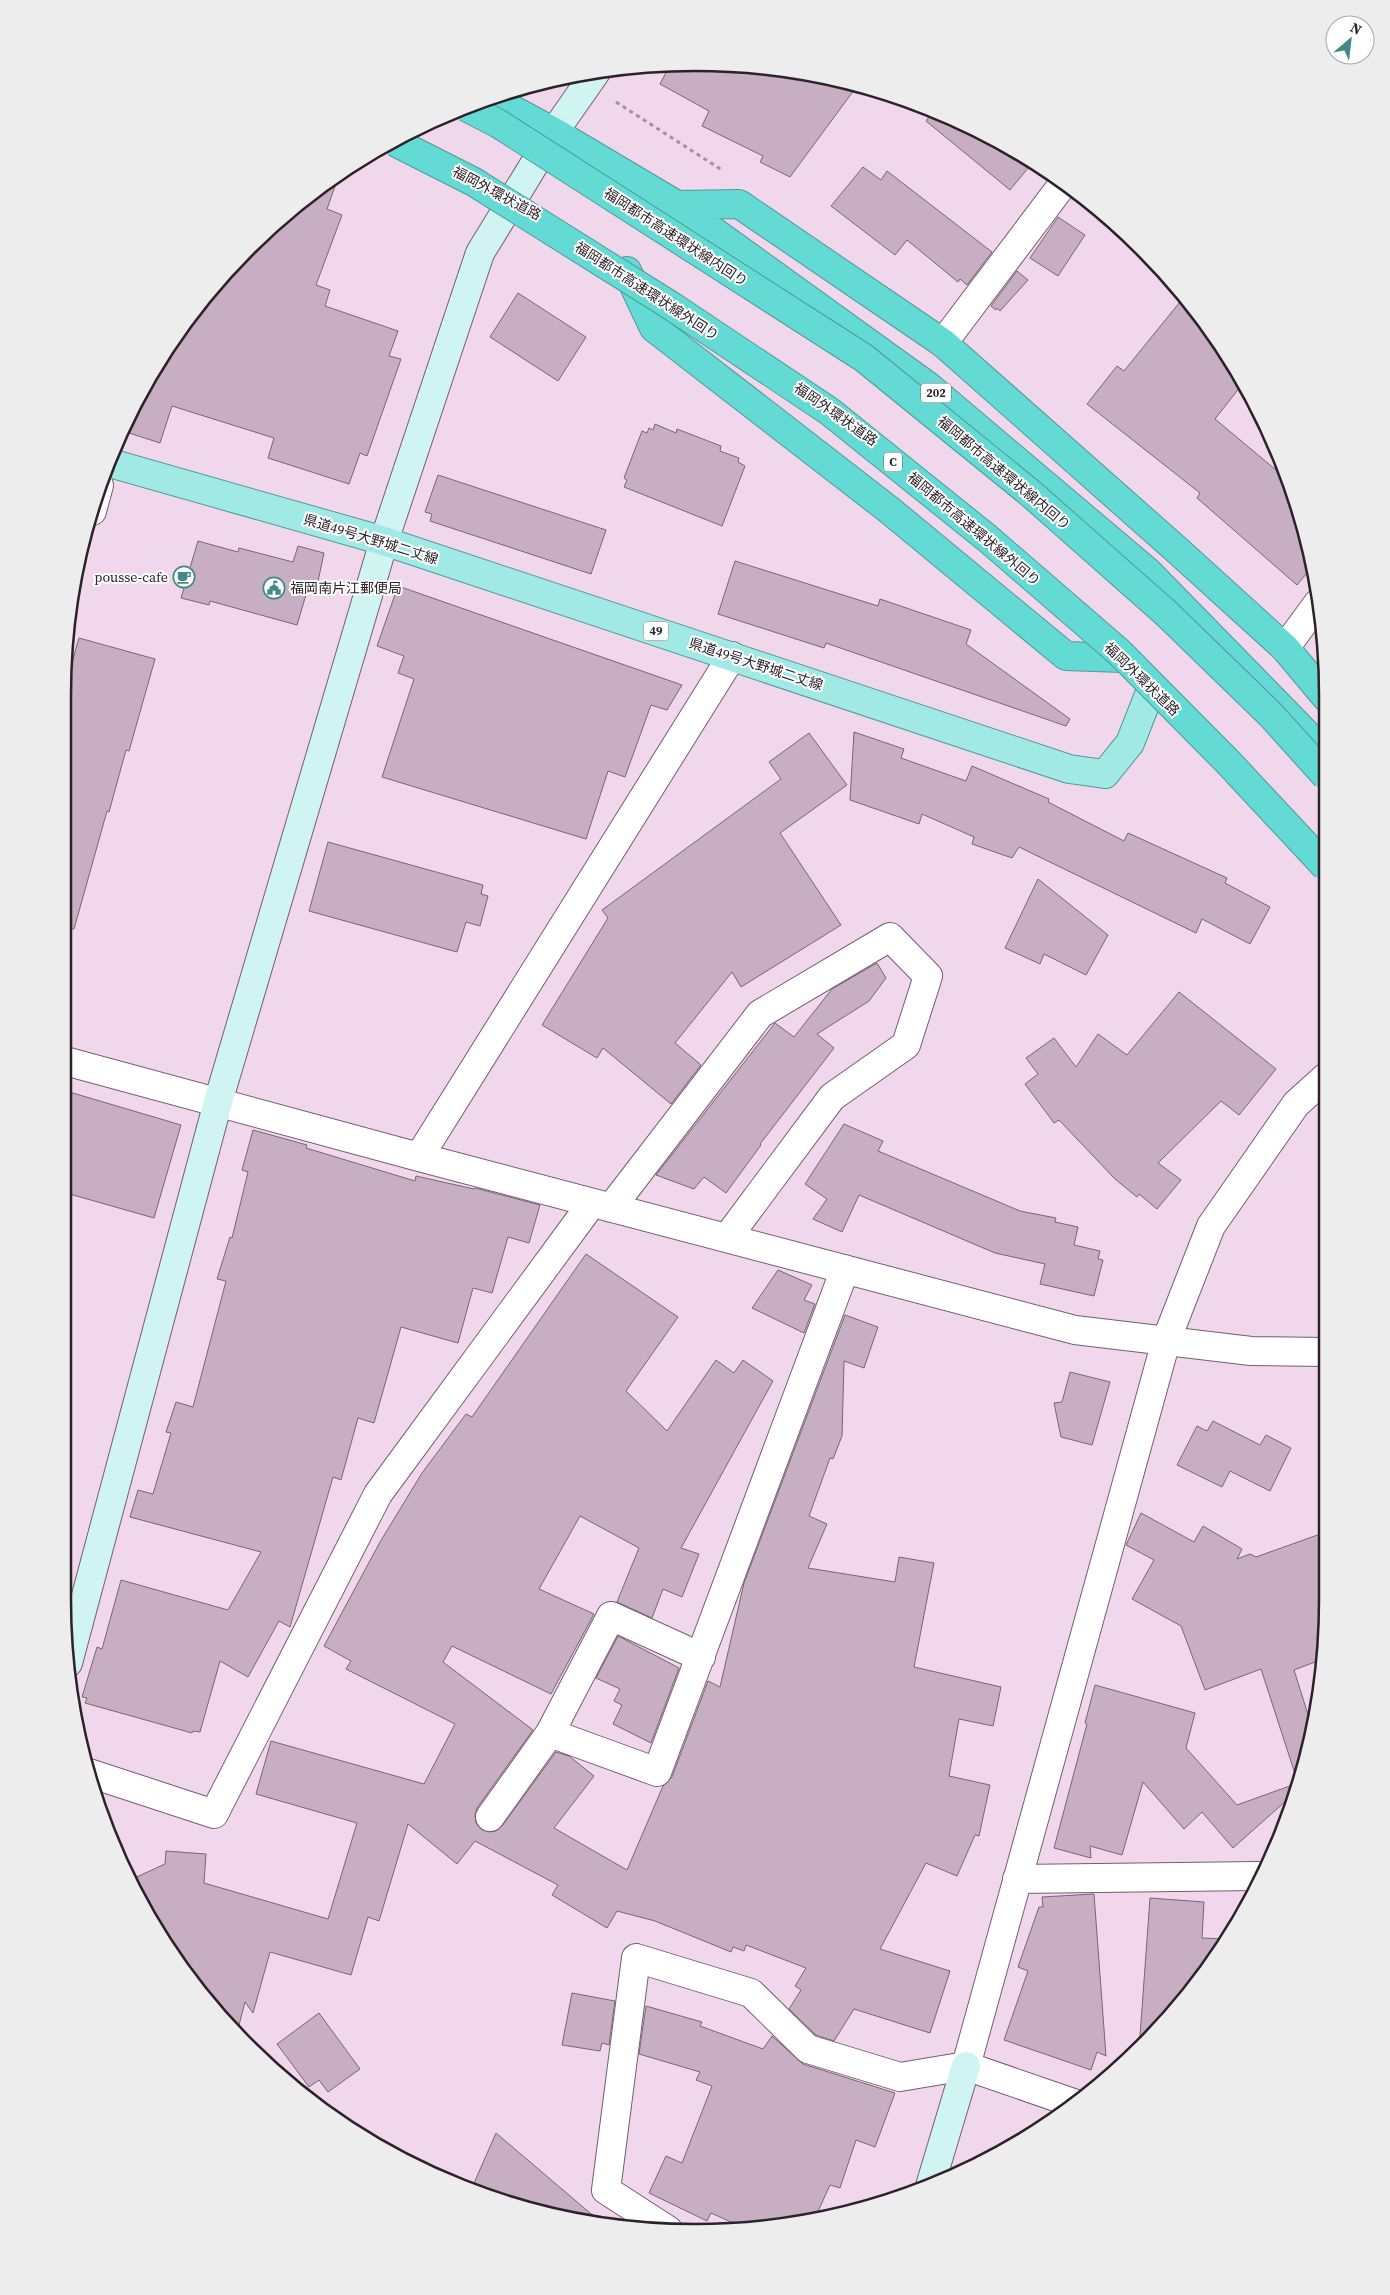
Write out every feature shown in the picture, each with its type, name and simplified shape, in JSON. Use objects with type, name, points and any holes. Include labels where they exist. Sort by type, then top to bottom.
[{"type":"highway","name":"202","points":[[500,103],[554,132],[677,205],[928,386],[1148,572],[1319,747]]},
{"type":"highway","name":"福岡都市高速環状線内回り","points":[[475,112],[508,129],[864,358],[1029,492],[1166,613],[1271,715],[1319,768]]},
{"type":"highway","name":"福岡外環状道路","points":[[403,145],[511,200],[624,264],[888,451],[1123,658],[1319,859]]},
{"type":"highway","name":"福岡都市高速環状線外回り","points":[[403,145],[474,182],[673,307],[829,411],[987,538],[1118,652],[1227,761],[1319,859]]},
{"type":"highway","points":[[677,205],[739,204],[943,343],[1285,648],[1319,688]]},
{"type":"highway","points":[[624,264],[654,328],[888,509],[1066,656],[1123,658]]},
{"type":"main road","name":"県道49号大野城二丈線","points":[[116,465],[384,541],[1069,769],[1105,774],[1130,743],[1152,687]]},
{"type":"street","points":[[73,1643],[218,1102],[384,541],[480,253],[554,132],[590,81]]},
{"type":"street","points":[[943,343],[1059,189]]},
{"type":"street","points":[[1285,648],[1312,611]]},
{"type":"street","points":[[419,1157],[732,656]]},
{"type":"street","points":[[97,1776],[214,1814],[378,1494],[601,1205],[760,1014],[890,937],[928,976],[906,1045],[832,1097],[727,1238]]},
{"type":"street","points":[[71,1062],[419,1157],[1075,1330],[1252,1351],[1319,1352]]},
{"type":"street","points":[[933,2176],[966,2066],[1166,1341],[1211,1226],[1296,1104],[1319,1083]]},
{"type":"street","points":[[550,1733],[658,1772],[845,1269]]},
{"type":"street","points":[[490,1817],[550,1733],[611,1616],[701,1657]]},
{"type":"street","points":[[1018,1879],[1254,1876]]},
{"type":"street","points":[[656,2222],[606,2190],[636,1958],[751,1993],[808,2049],[900,2077],[966,2066],[1067,2101]]},
{"type":"building","points":[[695,71],[776,77],[817,83],[853,92],[790,177],[760,162],[763,156],[702,126],[709,111],[660,84],[666,72]]},
{"type":"building","points":[[929,117],[934,119],[971,136],[1028,168],[1010,190],[926,121]]},
{"type":"building","points":[[863,167],[881,180],[887,171],[992,252],[967,285],[960,279],[958,282],[907,240],[895,255],[831,206]]},
{"type":"building","points":[[335,185],[327,209],[342,215],[316,285],[330,290],[325,306],[398,331],[389,356],[401,359],[367,456],[360,453],[349,484],[268,458],[274,438],[172,406],[160,443],[130,433],[155,383],[176,348],[200,315],[254,254],[284,226]]},
{"type":"building","points":[[1058,217],[1085,235],[1058,276],[1030,258]]},
{"type":"building","points":[[1017,271],[1028,280],[1000,311],[997,308],[996,310],[991,306]]},
{"type":"building","points":[[518,293],[586,337],[558,381],[490,337]]},
{"type":"building","points":[[1180,303],[1214,348],[1238,389],[1215,419],[1277,470],[1286,495],[1307,573],[1297,585],[1197,498],[1200,493],[1087,404],[1117,366],[1124,371]]},
{"type":"building","points":[[655,424],[676,433],[677,429],[721,446],[720,451],[739,458],[738,462],[745,466],[722,526],[624,487],[627,480],[624,478],[642,431],[647,433],[649,428],[653,430]]},
{"type":"building","points":[[438,475],[606,530],[591,574],[430,521],[432,514],[425,512]]},
{"type":"building","points":[[198,541],[238,552],[239,548],[293,562],[298,546],[324,553],[316,591],[308,588],[297,625],[210,601],[209,605],[181,598]]},
{"type":"building","points":[[735,561],[878,606],[880,599],[971,630],[966,644],[1070,719],[1066,726],[826,643],[824,648],[718,614]]},
{"type":"building","points":[[398,586],[682,685],[667,710],[651,705],[625,777],[608,771],[586,839],[382,777],[414,679],[398,673],[404,656],[377,646]]},
{"type":"building","points":[[79,638],[155,659],[129,751],[126,750],[109,812],[107,811],[74,929],[71,929],[73,660]]},
{"type":"building","points":[[854,732],[904,749],[901,758],[966,781],[972,766],[1049,799],[1048,802],[1124,841],[1128,833],[1227,878],[1225,883],[1270,907],[1250,944],[1202,919],[1196,933],[1019,847],[1012,858],[972,844],[974,837],[922,814],[919,824],[850,800]]},
{"type":"building","points":[[809,733],[847,785],[780,833],[841,925],[741,987],[732,972],[675,1043],[701,1065],[671,1104],[603,1048],[597,1058],[542,1025],[608,918],[602,910],[781,779],[769,762]]},
{"type":"building","points":[[328,842],[483,885],[481,894],[488,896],[480,926],[466,922],[457,952],[309,911]]},
{"type":"building","points":[[1038,879],[1108,935],[1086,975],[1044,954],[1040,964],[1005,948]]},
{"type":"building","points":[[877,963],[886,978],[869,1001],[817,1034],[834,1048],[760,1144],[726,1193],[704,1177],[694,1189],[656,1175],[775,1023],[794,1037],[832,989]]},
{"type":"building","points":[[1179,992],[1276,1069],[1239,1115],[1221,1101],[1158,1163],[1181,1180],[1157,1209],[1139,1194],[1137,1197],[1115,1179],[1059,1120],[1054,1123],[1025,1084],[1038,1074],[1026,1058],[1054,1038],[1076,1067],[1098,1034],[1127,1055]]},
{"type":"building","points":[[71,1092],[181,1125],[154,1218],[71,1194]]},
{"type":"building","points":[[844,1124],[883,1141],[878,1151],[1020,1211],[1056,1218],[1055,1222],[1078,1227],[1074,1245],[1100,1251],[1098,1259],[1103,1260],[1094,1296],[1040,1284],[1045,1264],[995,1253],[859,1195],[842,1232],[813,1219],[827,1199],[805,1184]]},
{"type":"building","points":[[253,1130],[307,1145],[306,1148],[415,1181],[416,1176],[475,1188],[540,1205],[529,1243],[508,1237],[492,1293],[473,1288],[458,1343],[401,1327],[374,1423],[358,1418],[341,1480],[333,1477],[290,1627],[279,1621],[248,1677],[220,1661],[200,1732],[193,1731],[192,1733],[85,1703],[87,1698],[82,1697],[97,1647],[102,1649],[121,1580],[228,1610],[261,1552],[130,1517],[138,1490],[153,1494],[171,1433],[166,1432],[176,1402],[193,1407],[226,1281],[217,1279],[230,1237],[232,1238],[248,1172],[242,1170]]},
{"type":"building","points":[[586,1254],[678,1317],[626,1391],[667,1431],[716,1360],[734,1373],[743,1360],[773,1381],[681,1548],[699,1554],[682,1597],[663,1589],[652,1618],[617,1602],[639,1548],[580,1516],[539,1589],[594,1614],[551,1694],[452,1646],[443,1662],[533,1730],[477,1808],[475,1815],[476,1823],[481,1829],[488,1832],[496,1831],[502,1826],[556,1752],[569,1756],[594,1776],[554,1828],[627,1870],[663,1786],[672,1777],[708,1681],[720,1687],[744,1583],[845,1315],[878,1327],[864,1368],[844,1361],[842,1436],[833,1459],[830,1458],[809,1516],[827,1524],[808,1568],[895,1582],[899,1557],[934,1563],[914,1667],[1001,1687],[993,1726],[959,1719],[949,1776],[990,1785],[979,1836],[975,1835],[957,1876],[926,1863],[880,1949],[950,1971],[930,2033],[854,2009],[834,2041],[816,2035],[789,2009],[801,1990],[795,1986],[806,1968],[746,1945],[744,1951],[733,1947],[731,1952],[655,1921],[617,1911],[607,1928],[552,1895],[558,1885],[475,1841],[457,1864],[408,1824],[379,1921],[368,1917],[351,1975],[270,1952],[253,2013],[245,2002],[239,2025],[200,1980],[176,1947],[137,1877],[165,1864],[166,1851],[206,1854],[204,1883],[328,1919],[357,1823],[256,1794],[271,1741],[424,1784],[455,1724],[346,1669],[351,1661],[324,1646],[380,1542],[422,1473],[466,1414],[472,1417]]},
{"type":"building","points":[[778,1270],[812,1285],[804,1300],[815,1304],[804,1333],[752,1308]]},
{"type":"building","points":[[1070,1372],[1110,1382],[1092,1445],[1061,1437],[1054,1403],[1062,1402]]},
{"type":"building","points":[[1213,1421],[1260,1445],[1266,1435],[1291,1448],[1270,1491],[1230,1471],[1222,1487],[1177,1465],[1197,1426],[1207,1431]]},
{"type":"building","points":[[1141,1513],[1194,1542],[1203,1526],[1242,1549],[1237,1559],[1250,1554],[1256,1557],[1319,1534],[1319,1600],[1315,1662],[1294,1670],[1308,1715],[1294,1771],[1261,1669],[1205,1690],[1181,1626],[1132,1599],[1154,1560],[1126,1545]]},
{"type":"building","points":[[618,1636],[679,1668],[651,1743],[613,1724],[622,1705],[614,1701],[620,1689],[596,1678]]},
{"type":"building","points":[[1095,1685],[1195,1713],[1186,1748],[1237,1805],[1290,1786],[1285,1801],[1233,1848],[1202,1812],[1184,1829],[1143,1782],[1122,1855],[1090,1846],[1091,1858],[1054,1848],[1087,1724],[1085,1723]]},
{"type":"building","points":[[1094,1894],[1106,2056],[1097,2052],[1091,2070],[1004,2040],[1028,1971],[1018,1967],[1039,1907],[1043,1907],[1042,1897]]},
{"type":"building","points":[[1150,1898],[1204,1902],[1202,1938],[1219,1939],[1190,1980],[1140,2037]]},
{"type":"building","points":[[572,1993],[615,2001],[609,2045],[602,2043],[600,2051],[562,2045]]},
{"type":"building","points":[[646,2006],[702,2022],[700,2026],[763,2049],[772,2036],[803,2064],[895,2093],[875,2147],[856,2140],[840,2188],[830,2185],[818,2212],[732,2222],[711,2213],[707,2221],[649,2193],[666,2156],[682,2163],[712,2086],[696,2080],[700,2072],[639,2054]]},
{"type":"building","points":[[319,2013],[360,2069],[328,2092],[319,2080],[309,2087],[277,2044]]},
{"type":"building","points":[[496,2133],[592,2215],[534,2202],[474,2183]]},
{"type":"place","name":"pousse-cafe","points":[[184,577]]},
{"type":"place","name":"福岡南片江郵便局","points":[[274,588]]}]
